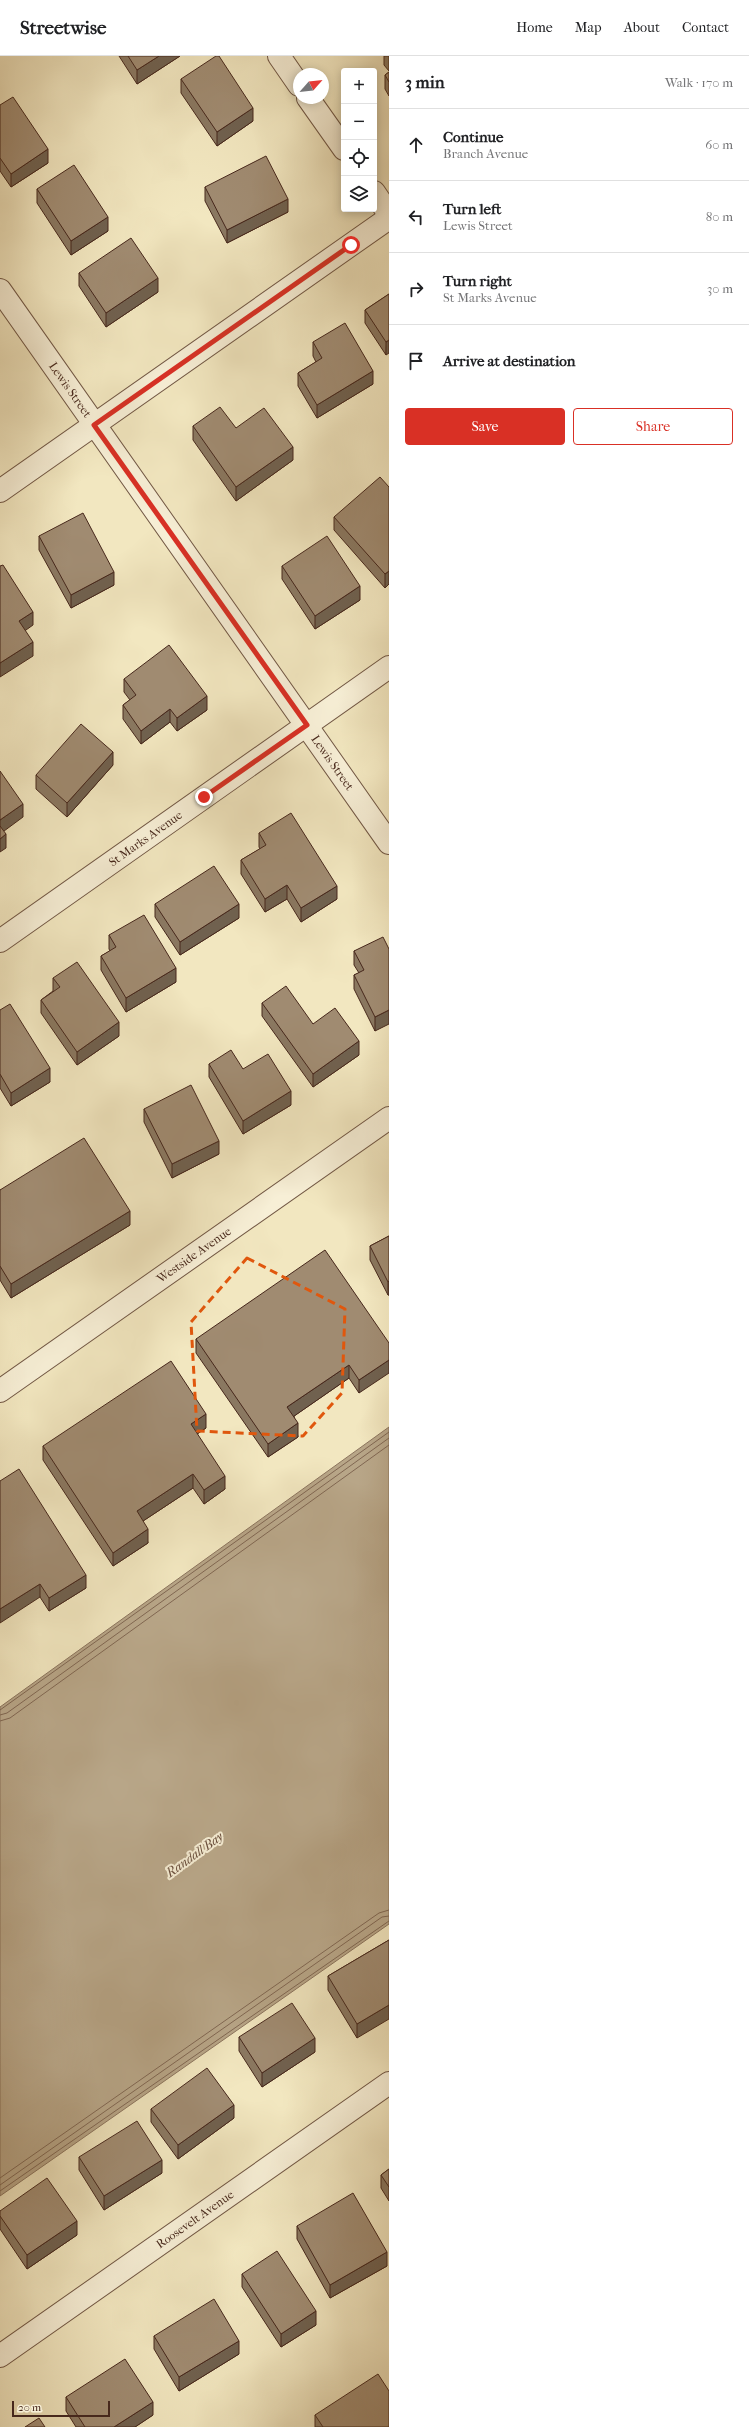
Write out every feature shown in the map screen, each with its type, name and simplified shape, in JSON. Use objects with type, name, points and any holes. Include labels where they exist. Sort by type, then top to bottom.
[{"type":"street","points":[[279,56],[293,76]]},
{"type":"street","points":[[312,104],[341,145]]},
{"type":"street","points":[[377,196],[389,214]]},
{"type":"street","points":[[0,491],[389,218]]},
{"type":"street","name":"Lewis Street","points":[[0,290],[389,843]]},
{"type":"street","name":"St Marks Avenue","points":[[0,941],[389,667]]},
{"type":"street","name":"Westside Avenue","points":[[0,1391],[389,1118]]},
{"type":"street","name":"Roosevelt Avenue","points":[[0,2356],[389,2083]]},
{"type":"highlighted area","points":[[247,1258],[345,1309],[342,1393],[303,1436],[197,1431],[191,1322]]},
{"type":"water","name":"Randall Bay","points":[[389,1427],[389,1924],[0,2196],[0,1707]]},
{"type":"building","points":[[128,56],[159,56],[137,70]]},
{"type":"building","points":[[216,56],[219,56],[253,108],[217,132],[181,79]]},
{"type":"building","points":[[389,72],[389,82],[385,75]]},
{"type":"building","points":[[13,97],[48,149],[11,174],[0,158],[0,105]]},
{"type":"building","points":[[266,156],[288,199],[227,230],[205,187]]},
{"type":"building","points":[[74,165],[108,217],[71,241],[37,189]]},
{"type":"building","points":[[131,238],[158,278],[106,313],[79,273]]},
{"type":"building","points":[[389,294],[389,340],[386,342],[365,310]]},
{"type":"building","points":[[345,323],[373,371],[317,405],[298,373],[322,358],[313,342]]},
{"type":"building","points":[[220,407],[236,428],[264,408],[293,447],[236,487],[193,426]]},
{"type":"building","points":[[380,477],[389,487],[389,571],[385,574],[334,517]]},
{"type":"building","points":[[83,513],[114,572],[71,595],[39,536]]},
{"type":"building","points":[[327,536],[360,586],[315,616],[282,566]]},
{"type":"building","points":[[3,565],[33,612],[19,621],[33,642],[0,663],[0,566]]},
{"type":"building","points":[[169,645],[207,696],[177,718],[170,709],[141,731],[123,705],[136,695],[124,679]]},
{"type":"building","points":[[81,724],[113,752],[67,803],[36,775]]},
{"type":"building","points":[[0,771],[23,804],[0,820]]},
{"type":"building","points":[[291,813],[337,886],[301,908],[287,885],[265,899],[241,860],[266,845],[259,833]]},
{"type":"building","points":[[0,826],[6,834],[0,839]]},
{"type":"building","points":[[214,866],[239,904],[180,942],[155,904]]},
{"type":"building","points":[[144,915],[176,968],[126,998],[101,956],[116,947],[109,935]]},
{"type":"building","points":[[383,937],[389,949],[389,1010],[375,1017],[354,975],[364,970],[354,951]]},
{"type":"building","points":[[77,962],[119,1022],[77,1052],[41,1000],[60,987],[53,978]]},
{"type":"building","points":[[286,986],[313,1024],[335,1008],[359,1041],[313,1074],[262,1003]]},
{"type":"building","points":[[10,1004],[50,1068],[11,1093],[0,1074],[0,1010]]},
{"type":"building","points":[[231,1050],[243,1069],[268,1054],[291,1091],[243,1121],[209,1064]]},
{"type":"building","points":[[191,1085],[219,1141],[172,1164],[144,1109]]},
{"type":"building","points":[[84,1138],[130,1211],[11,1284],[0,1266],[0,1190]]},
{"type":"building","points":[[389,1236],[389,1281],[388,1282],[370,1246]]},
{"type":"building","points":[[325,1250],[389,1343],[389,1360],[359,1380],[349,1365],[287,1407],[298,1423],[268,1444],[196,1339]]},
{"type":"building","points":[[171,1361],[206,1414],[191,1424],[225,1476],[204,1490],[193,1474],[137,1511],[148,1529],[113,1553],[43,1446]]},
{"type":"building","points":[[19,1469],[86,1575],[49,1598],[40,1584],[0,1609],[0,1481]]},
{"type":"building","points":[[389,1940],[389,2005],[357,2024],[328,1976]]},
{"type":"building","points":[[292,2003],[315,2038],[262,2073],[239,2037]]},
{"type":"building","points":[[207,2068],[234,2105],[178,2145],[151,2109]]},
{"type":"building","points":[[137,2121],[162,2160],[104,2196],[79,2157]]},
{"type":"building","points":[[389,2169],[389,2187],[381,2175]]},
{"type":"building","points":[[47,2178],[77,2221],[27,2255],[0,2216],[0,2211]]},
{"type":"building","points":[[353,2193],[387,2252],[330,2285],[297,2226]]},
{"type":"building","points":[[277,2251],[316,2311],[281,2334],[242,2274]]},
{"type":"building","points":[[214,2299],[239,2341],[179,2377],[154,2336]]},
{"type":"building","points":[[125,2359],[153,2402],[114,2427],[85,2427],[66,2397]]},
{"type":"building","points":[[378,2374],[389,2391],[389,2427],[323,2427],[315,2415]]},
{"type":"building","points":[[39,2418],[45,2427],[25,2427]]},
{"type":"route","points":[[204,797],[307,725],[94,425],[351,245]]}]
